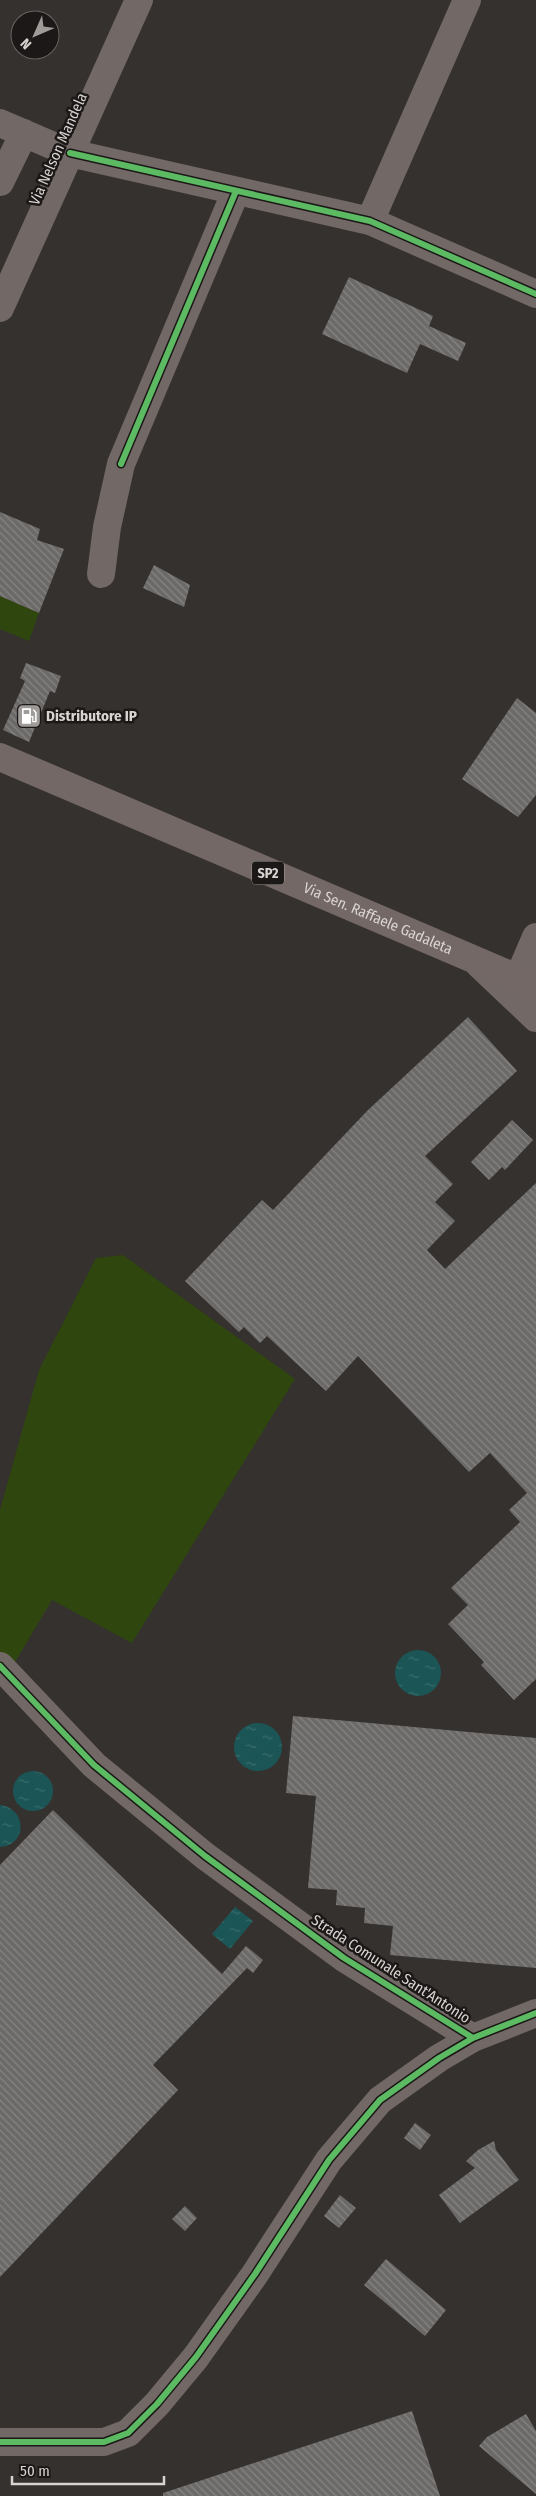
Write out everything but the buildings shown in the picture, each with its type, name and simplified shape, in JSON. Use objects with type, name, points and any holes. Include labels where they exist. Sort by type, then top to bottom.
[{"type":"main road","name":"Via Sen. Raffaele Gadaleta","points":[[0,757],[527,983]]},
{"type":"street","name":"Via Nelson Mandela","points":[[0,308],[139,0]]},
{"type":"street","points":[[370,221],[468,0]]},
{"type":"street","points":[[0,182],[12,128],[70,153],[370,221],[536,294]]},
{"type":"street","points":[[101,574],[107,527],[121,464],[236,191]]},
{"type":"street","points":[[527,983],[536,937]]},
{"type":"street","points":[[479,964],[536,1018]]},
{"type":"street","name":"Strada Comunale Sant'Antonio","points":[[0,1666],[94,1765],[205,1856],[344,1958],[473,2038],[439,2058],[380,2100],[329,2160],[255,2274],[196,2357],[157,2404],[128,2433],[104,2442],[0,2442]]},
{"type":"street","points":[[473,2038],[536,2013]]},
{"type":"green space","points":[[0,596],[39,613],[29,641],[0,629]]},
{"type":"green space","points":[[123,1255],[295,1379],[132,1643],[52,1600],[15,1662],[0,1652],[0,1510],[39,1370],[96,1258]]},
{"type":"water","points":[[418,1650],[431,1654],[437,1660],[441,1673],[437,1686],[431,1692],[418,1696],[405,1692],[399,1686],[395,1673],[399,1660],[405,1654]]},
{"type":"water","points":[[258,1723],[267,1725],[275,1730],[280,1738],[282,1747],[280,1756],[275,1764],[267,1769],[258,1771],[249,1769],[241,1764],[236,1756],[234,1747],[236,1738],[241,1730],[249,1725]]},
{"type":"water","points":[[37,1771],[44,1774],[50,1780],[53,1791],[52,1799],[44,1808],[37,1811],[29,1811],[22,1808],[14,1799],[13,1787],[16,1780],[25,1772]]},
{"type":"water","points":[[0,1805],[9,1808],[15,1813],[21,1826],[16,1840],[9,1845],[0,1847]]},
{"type":"water","points":[[235,1907],[253,1921],[230,1949],[212,1934]]},
{"type":"cycle path","points":[[70,153],[370,221],[536,294]]},
{"type":"cycle path","points":[[121,464],[236,191]]},
{"type":"cycle path","points":[[0,1666],[94,1765],[205,1856],[344,1958],[473,2038]]},
{"type":"cycle path","points":[[0,2442],[104,2442],[128,2433],[157,2404],[196,2357],[255,2274],[329,2160],[380,2100],[439,2058],[473,2038],[536,2013]]},
{"type":"place","name":"Distributore IP","points":[[29,716]]}]
